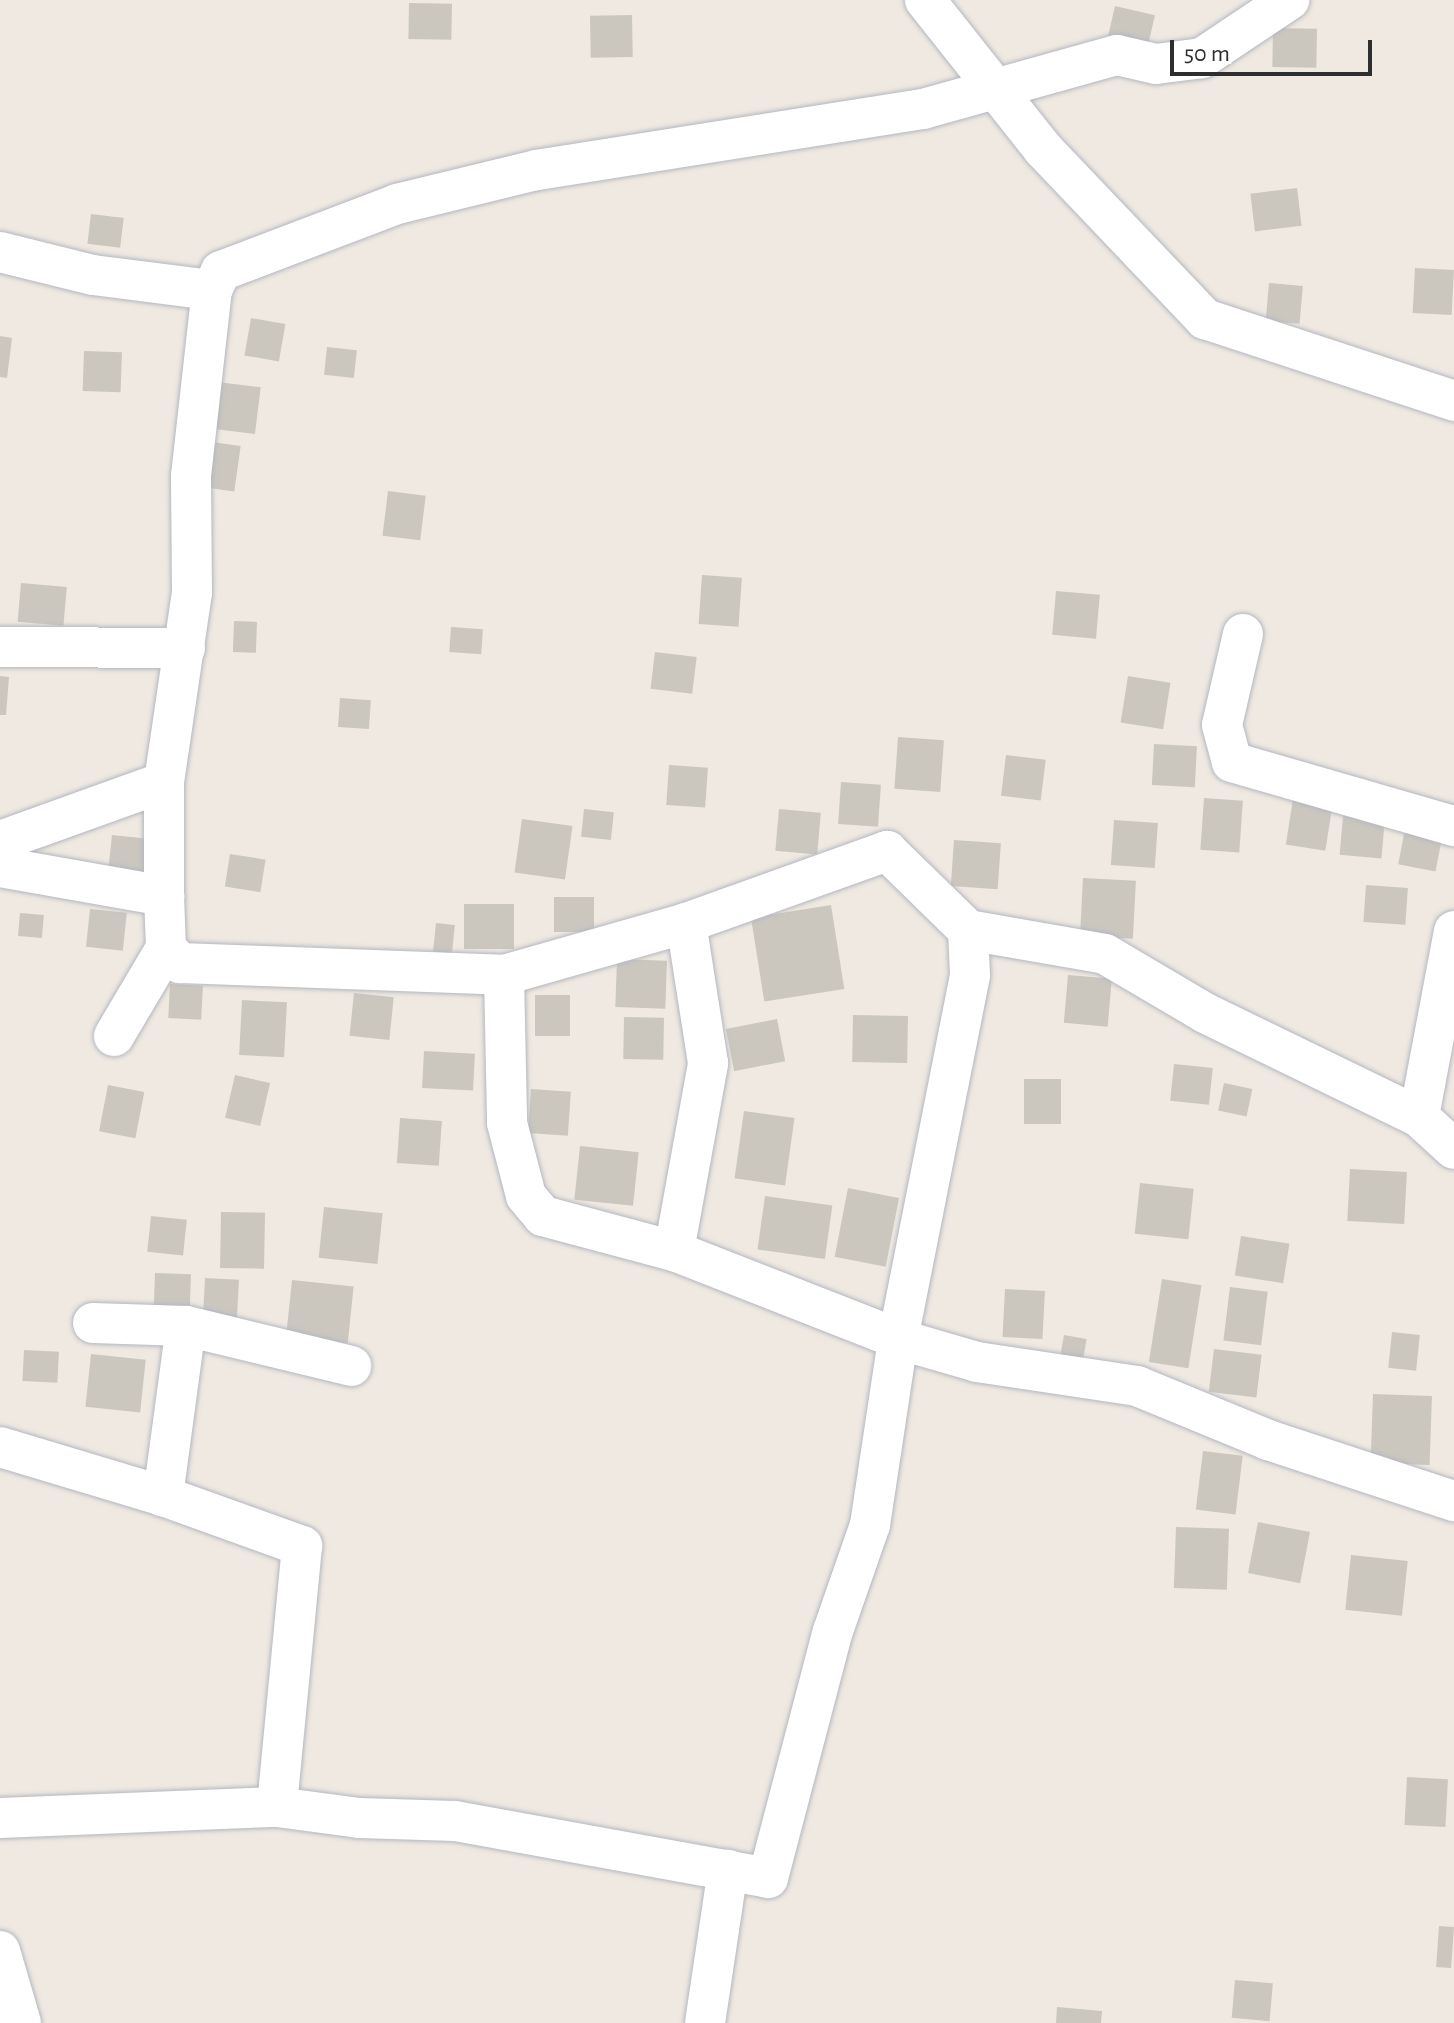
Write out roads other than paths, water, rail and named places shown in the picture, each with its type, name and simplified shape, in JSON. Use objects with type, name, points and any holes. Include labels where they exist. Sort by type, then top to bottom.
[{"type":"street","points":[[925,0],[1043,149],[1205,319],[1454,401]]},
{"type":"street","points":[[114,1036],[166,948],[164,782],[192,593],[191,476],[212,290],[221,271],[397,204],[537,170],[907,112],[1117,55],[1156,64],[1202,58],[1289,0]]},
{"type":"street","points":[[0,252],[93,275],[212,290]]},
{"type":"street","points":[[1243,634],[1222,725],[1232,762],[1454,826]]},
{"type":"street","points":[[0,647],[185,648]]},
{"type":"street","points":[[0,841],[164,782]]},
{"type":"street","points":[[166,948],[180,963],[504,975],[686,923],[887,851],[968,930],[1105,954],[1205,1013],[1419,1117],[1454,1149]]},
{"type":"street","points":[[0,867],[164,896]]},
{"type":"street","points":[[674,1251],[708,1063],[686,923]]},
{"type":"street","points":[[0,1818],[277,1807],[359,1818],[455,1821],[768,1878],[833,1631],[870,1525],[898,1339],[970,975],[968,930]]},
{"type":"street","points":[[1419,1117],[1454,931]]},
{"type":"street","points":[[504,975],[507,1123],[526,1196],[543,1216],[566,1225],[674,1251],[898,1339],[977,1362],[1137,1386],[1268,1440],[1454,1501]]},
{"type":"street","points":[[93,1323],[186,1326],[351,1366]]},
{"type":"street","points":[[163,1496],[186,1326]]},
{"type":"street","points":[[0,1447],[163,1496],[302,1546],[277,1807]]},
{"type":"street","points":[[705,2023],[728,1870]]},
{"type":"street","points":[[0,1951],[21,2023]]}]
